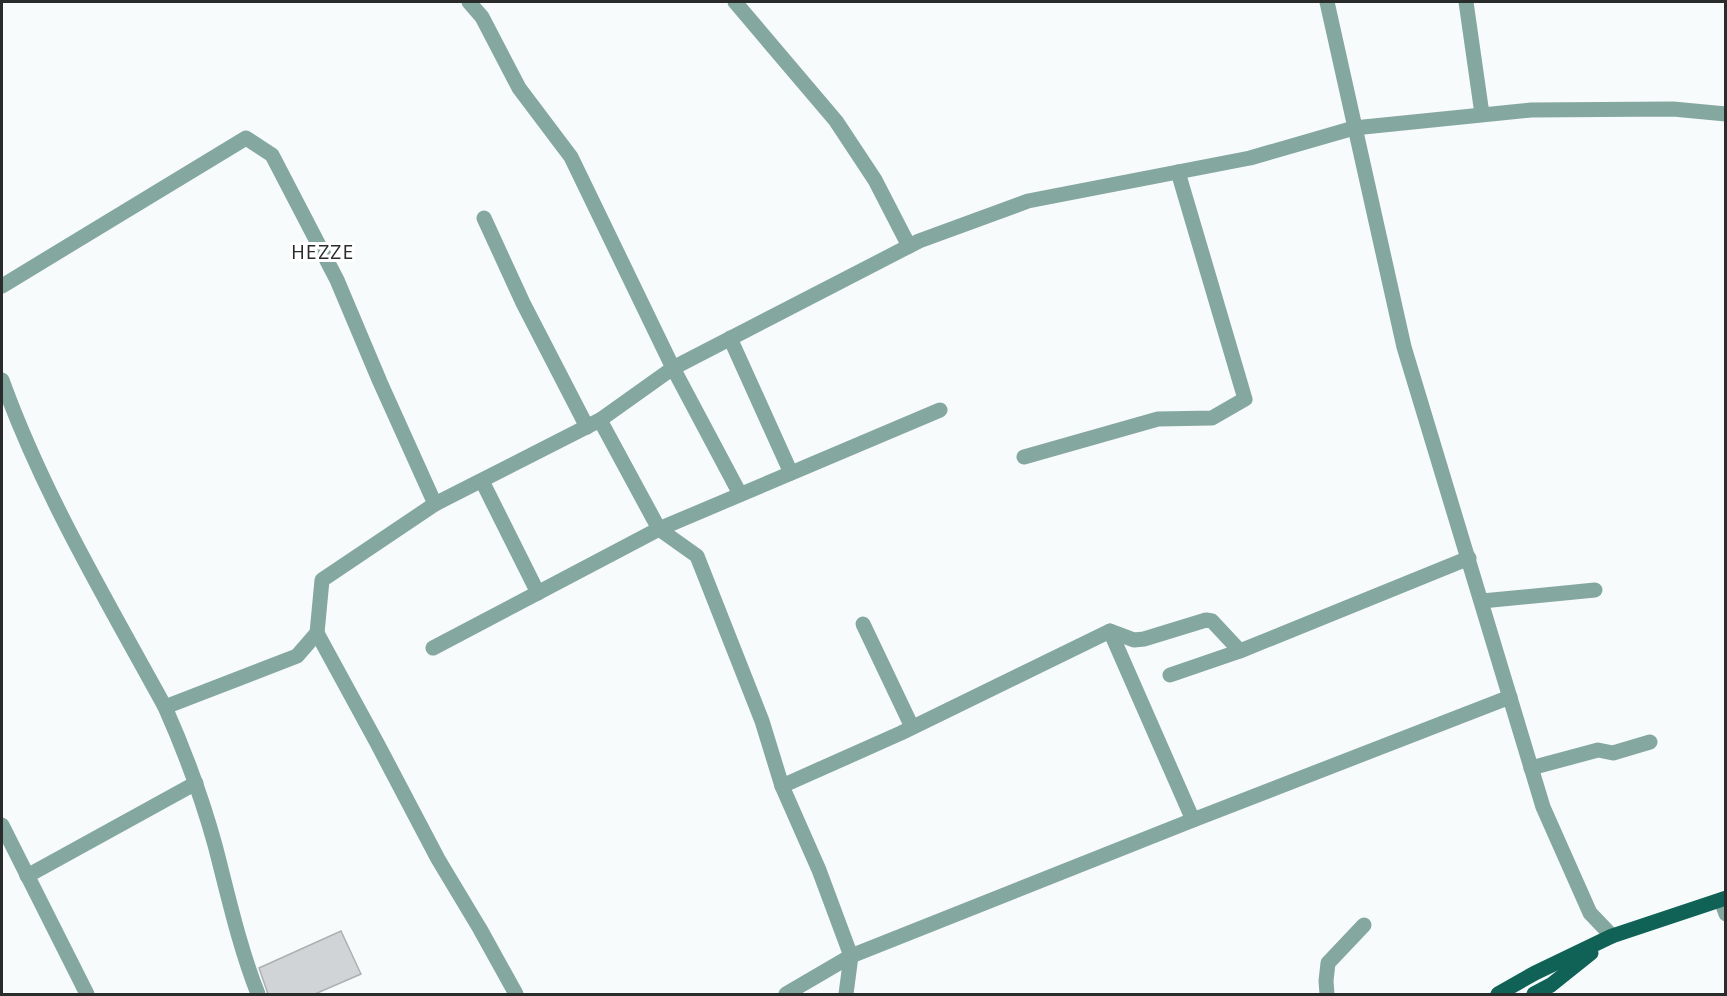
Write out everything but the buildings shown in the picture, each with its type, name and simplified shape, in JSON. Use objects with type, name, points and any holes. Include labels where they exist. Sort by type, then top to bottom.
[{"type":"main road","points":[[1498,994],[1535,973],[1612,936],[1724,904]]},
{"type":"main road","points":[[1534,994],[1551,985],[1612,936]]},
{"type":"street","points":[[469,2],[482,17],[519,88],[571,158],[673,368],[740,494]]},
{"type":"street","points":[[735,2],[836,121],[875,180],[909,246]]},
{"type":"street","points":[[1327,2],[1404,347],[1543,807],[1590,913],[1612,936]]},
{"type":"street","points":[[1466,2],[1482,114]]},
{"type":"street","points":[[516,994],[438,859],[317,633],[322,580],[435,504],[594,424],[673,368],[909,246],[1028,201],[1250,158],[1354,128],[1530,110],[1661,110],[1725,114]]},
{"type":"street","points":[[2,286],[246,138],[272,155],[326,260],[435,504]]},
{"type":"street","points":[[1024,457],[1158,419],[1212,418],[1245,399],[1178,172]]},
{"type":"street","points":[[484,218],[523,303],[659,529],[697,556],[762,721],[782,786],[819,870],[851,956],[846,994]]},
{"type":"street","points":[[730,339],[791,473]]},
{"type":"street","points":[[2,380],[40,475],[61,519],[165,707],[196,783],[244,960],[258,994]]},
{"type":"street","points":[[433,648],[659,529],[940,410]]},
{"type":"street","points":[[482,481],[538,593]]},
{"type":"street","points":[[1170,675],[1240,651],[1469,558]]},
{"type":"street","points":[[1482,601],[1595,590]]},
{"type":"street","points":[[782,786],[912,727],[1110,631],[1134,640],[1144,639],[1206,620],[1212,621],[1240,651]]},
{"type":"street","points":[[863,624],[912,727]]},
{"type":"street","points":[[1110,631],[1193,819]]},
{"type":"street","points":[[165,707],[297,656],[317,633]]},
{"type":"street","points":[[786,994],[851,956],[1193,819],[1510,696]]},
{"type":"street","points":[[1532,768],[1598,750],[1613,753],[1650,742]]},
{"type":"street","points":[[27,876],[196,783]]},
{"type":"street","points":[[2,825],[87,994]]},
{"type":"street","points":[[1327,994],[1328,963],[1364,925]]},
{"type":"district","name":"HEZZE","points":[[323,252]]}]
